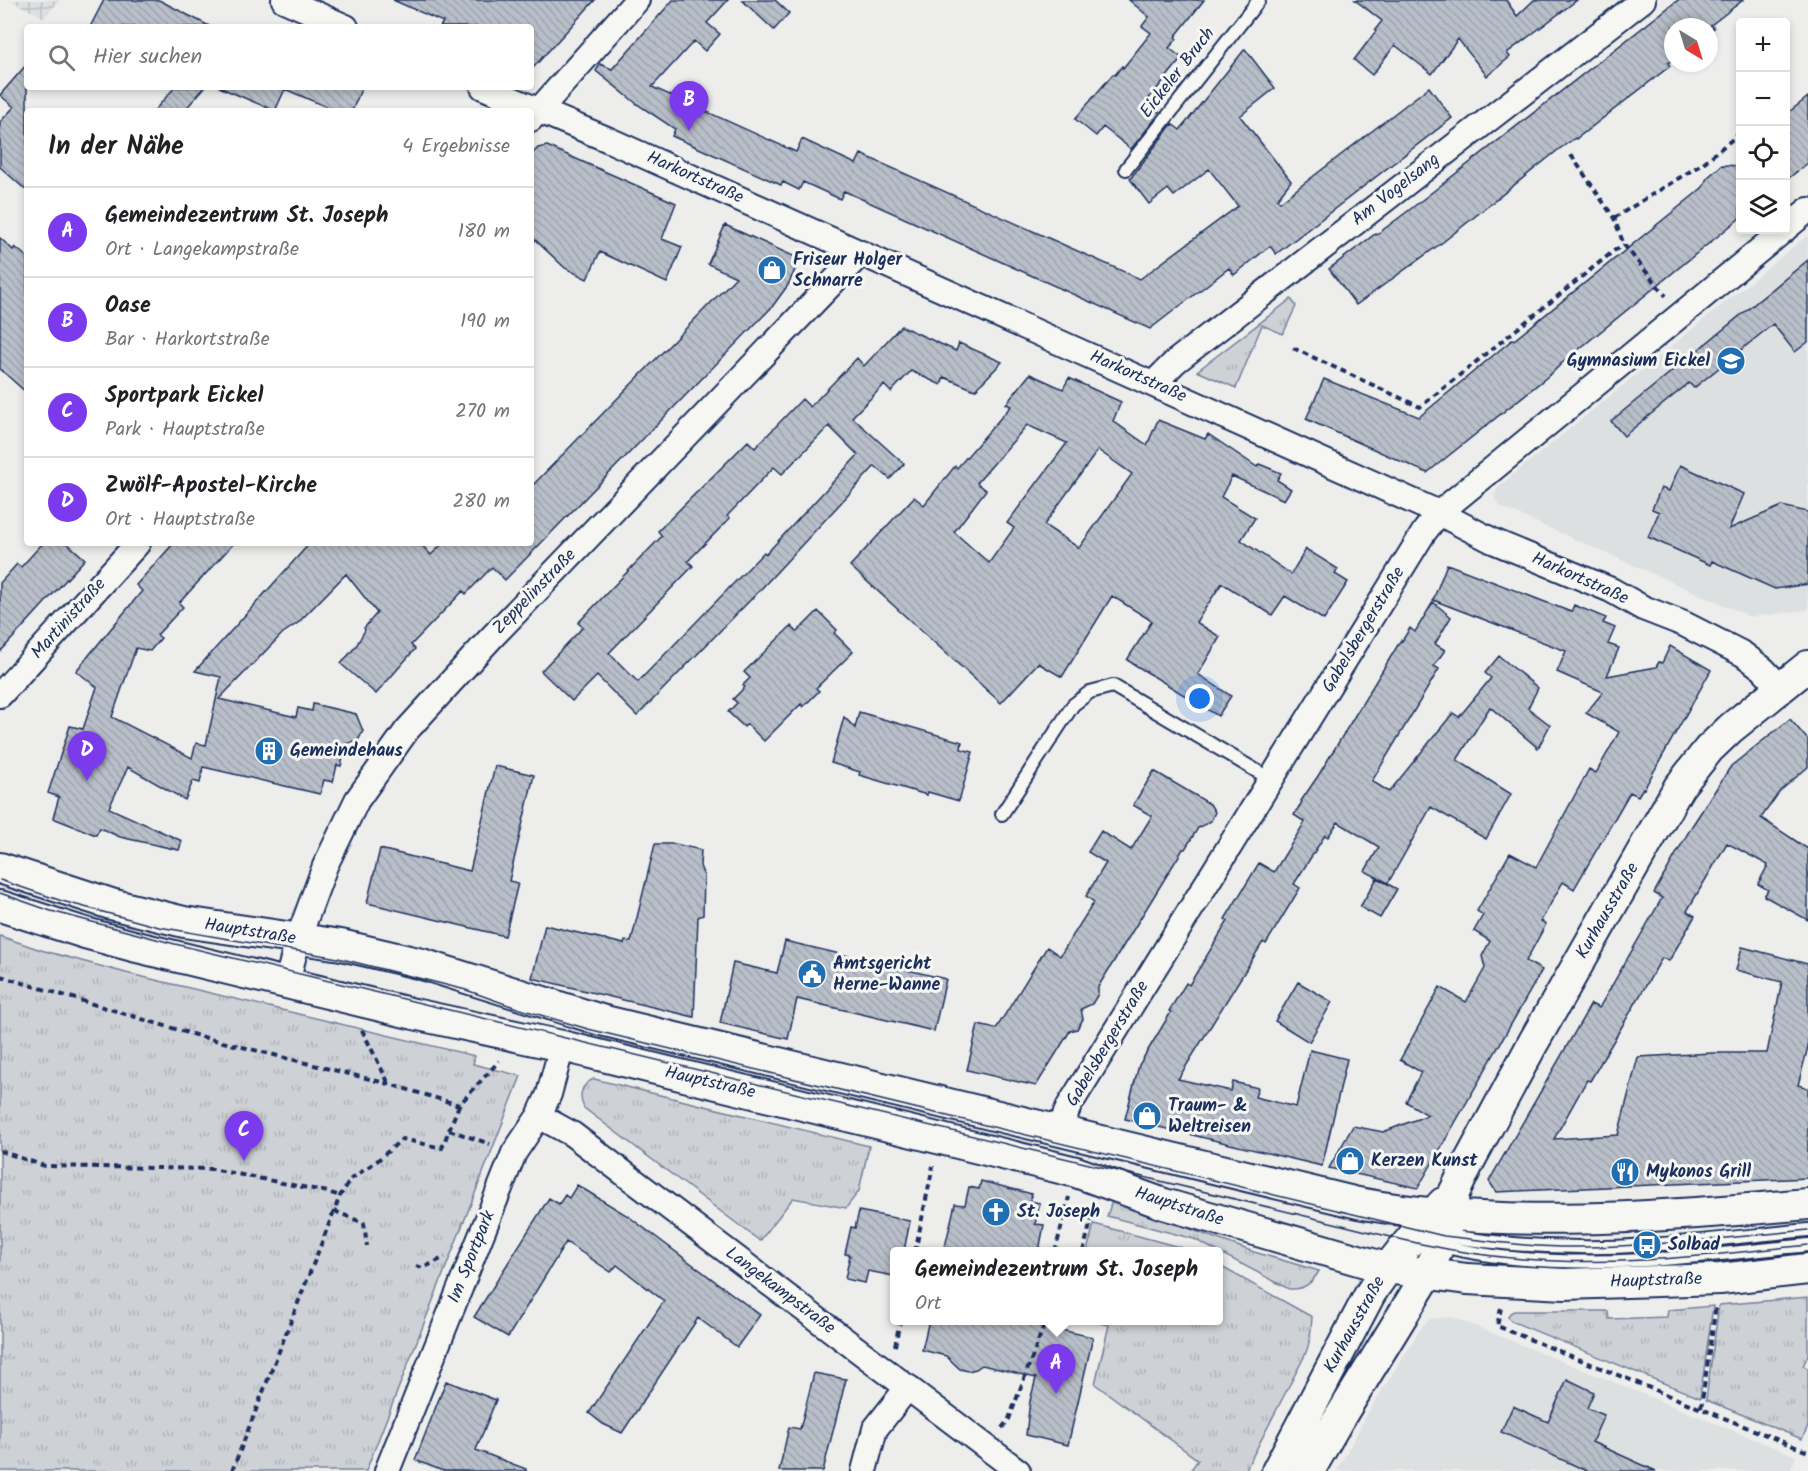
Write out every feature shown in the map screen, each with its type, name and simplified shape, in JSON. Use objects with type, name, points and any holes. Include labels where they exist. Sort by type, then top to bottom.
[{"type":"street","points":[[284,0],[339,24]]},
{"type":"street","points":[[535,115],[637,0]]},
{"type":"street","name":"Am Vogelsang","points":[[1153,384],[1175,362],[1643,0]]},
{"type":"street","name":"Harkortstraße","points":[[489,90],[522,108]]},
{"type":"street","name":"Harkortstraße","points":[[535,115],[609,140],[1439,513],[1493,541],[1611,590],[1643,608],[1684,624],[1733,649],[1763,669],[1781,688]]},
{"type":"street","name":"Gabelsbergerstraße","points":[[1790,225],[1808,210]]},
{"type":"street","name":"Gabelsbergerstraße","points":[[1059,1131],[1069,1106],[1424,532],[1439,513],[1779,234]]},
{"type":"street","name":"Zeppelinstraße","points":[[287,982],[298,939],[325,866],[357,800],[407,730],[491,638],[861,253]]},
{"type":"street","name":"Martinistraße","points":[[0,695],[135,546]]},
{"type":"street","name":"Kurhausstraße","points":[[1309,1471],[1427,1275],[1433,1229],[1533,1043],[1679,787],[1708,749],[1808,666]]},
{"type":"street","name":"Hauptstraße","points":[[0,868],[111,904],[184,922],[341,945],[422,963],[571,1012],[1358,1203],[1433,1229],[1516,1218],[1637,1217],[1808,1204]]},
{"type":"street","name":"Hauptstraße","points":[[0,906],[85,933],[1076,1172],[1175,1207],[1386,1268],[1427,1275],[1565,1284],[1720,1279],[1808,1269]]},
{"type":"street","points":[[561,1046],[571,1012]]},
{"type":"street","name":"Im Sportpark","points":[[387,1471],[514,1153],[539,1116],[549,1094],[561,1046]]},
{"type":"street","name":"Langekampstraße","points":[[539,1116],[572,1134],[1018,1471]]},
{"type":"street","name":"Kurhausstraße","points":[[1277,1471],[1386,1268],[1433,1229]]},
{"type":"street","points":[[864,1471],[875,1429],[908,1387]]},
{"type":"lane","name":"Eickeler Bruch","points":[[1126,169],[1259,0]]},
{"type":"lane","points":[[1002,814],[1073,705],[1090,692],[1113,686],[1272,780]]},
{"type":"lane","points":[[1433,1229],[1533,1245],[1579,1248],[1647,1245],[1808,1230]]},
{"type":"lane","points":[[1433,1229],[1509,1258],[1602,1262],[1644,1261],[1808,1245]]},
{"type":"path","points":[[1614,218],[1702,164],[1736,136]]},
{"type":"path","points":[[1571,155],[1614,218],[1624,245],[1681,314]]},
{"type":"path","points":[[1293,348],[1420,407],[1624,245]]},
{"type":"path","points":[[0,976],[195,1035],[389,1084],[459,1105]]},
{"type":"path","points":[[359,1024],[389,1084]]},
{"type":"path","points":[[232,1471],[340,1196],[351,1179],[377,1161],[402,1139],[442,1148],[459,1105],[503,1056]]},
{"type":"path","points":[[449,1130],[514,1153]]},
{"type":"path","points":[[0,1151],[45,1166],[212,1169],[328,1191],[340,1196]]},
{"type":"path","points":[[916,1247],[935,1157]]},
{"type":"path","points":[[1056,1247],[1069,1196]]},
{"type":"path","points":[[334,1211],[364,1224],[367,1246]]},
{"type":"path","points":[[1084,1247],[1092,1217]]},
{"type":"path","points":[[416,1266],[423,1268],[450,1254]]},
{"type":"path","points":[[1701,1408],[1720,1279]]},
{"type":"path","points":[[1501,1305],[1497,1326],[1808,1452]]},
{"type":"path","points":[[987,1448],[1010,1419],[1044,1325]]},
{"type":"shaded area","points":[[10,0],[60,0],[44,18]]},
{"type":"shaded area","name":"Gymnasium Eickel","points":[[1808,235],[1808,610],[1751,617],[1501,507],[1497,503],[1494,497],[1498,487]]},
{"type":"shaded area","points":[[1453,1317],[1796,1456],[1790,1471],[1337,1471],[1366,1416],[1423,1325],[1430,1319]]},
{"type":"green space","points":[[1291,299],[1296,306],[1283,334],[1262,325],[1236,388],[1197,371]]},
{"type":"green space","points":[[0,936],[41,950],[126,973],[475,1056],[473,1064],[521,1076],[366,1471],[0,1471]]},
{"type":"green space","points":[[594,1079],[869,1146],[859,1191],[846,1208],[793,1198],[760,1241],[584,1108],[581,1099],[582,1091],[586,1084]]},
{"type":"green space","points":[[1113,1198],[1254,1252],[1319,1271],[1307,1285],[1289,1289],[1223,1254],[1223,1247],[1209,1247],[1194,1239],[1107,1216]]},
{"type":"green space","points":[[1094,1224],[1179,1247],[1088,1247]]},
{"type":"green space","points":[[1223,1268],[1312,1317],[1308,1348],[1245,1471],[1190,1471],[1198,1460],[1095,1384],[1109,1325],[1223,1325]]},
{"type":"green space","points":[[1808,1297],[1808,1355],[1803,1366],[1808,1368],[1808,1426],[1802,1439],[1706,1400],[1719,1305]]},
{"type":"green space","points":[[1713,1306],[1700,1398],[1511,1321],[1508,1317],[1514,1311],[1608,1311],[1609,1319],[1667,1317],[1668,1310]]},
{"type":"building","points":[[104,0],[159,0],[205,24],[92,24]]},
{"type":"building","points":[[393,0],[595,0],[534,67],[534,24],[442,24],[443,22]]},
{"type":"building","points":[[673,0],[728,0],[707,23],[720,34],[705,51],[694,41],[652,87],[796,152],[802,139],[856,164],[861,154],[1140,279],[1238,206],[1209,169],[1174,196],[1168,189],[1149,204],[1130,179],[1172,124],[1180,130],[1245,49],[1275,88],[1240,116],[1291,181],[1277,199],[1280,202],[1429,87],[1452,118],[1276,254],[1270,246],[1234,275],[1229,268],[1150,329],[844,191],[840,199],[803,182],[799,190],[783,182],[781,185],[672,136],[675,129],[637,104],[596,71],[600,64],[612,69]]},
{"type":"building","points":[[742,0],[775,0],[789,13],[774,30]]},
{"type":"building","points":[[1129,0],[1204,0],[1169,48],[1182,58],[1147,101],[1160,113],[1131,149],[1103,127],[1096,136],[1075,119],[1113,74],[1115,75],[1122,66],[1123,68],[1151,33],[1142,26],[1149,17]]},
{"type":"building","points":[[1355,0],[1506,0],[1517,16],[1534,0],[1577,0],[1507,53],[1510,57],[1487,76],[1458,39],[1432,74],[1395,45],[1372,75],[1354,60],[1382,21]]},
{"type":"building","points":[[1678,0],[1743,0],[1718,20],[1664,18],[1664,71],[1576,139],[1558,150],[1443,242],[1356,305],[1329,269],[1408,211]]},
{"type":"building","points":[[24,67],[27,108],[24,108],[24,188],[0,167],[0,122],[14,107],[0,95]]},
{"type":"building","points":[[172,90],[202,90],[187,108],[157,108]]},
{"type":"building","points":[[226,90],[285,90],[276,108],[268,108]]},
{"type":"building","points":[[287,90],[361,90],[353,108],[329,108]]},
{"type":"building","points":[[1808,97],[1808,163],[1790,177],[1790,126],[1790,111]]},
{"type":"building","points":[[547,146],[676,203],[662,239],[682,247],[667,283],[600,252],[587,279],[565,268],[534,239],[534,152],[538,148]]},
{"type":"building","points":[[1722,165],[1736,166],[1736,221],[1427,473],[1306,419],[1324,379],[1419,417],[1695,194],[1703,187],[1707,178]]},
{"type":"building","points":[[725,225],[800,259],[788,285],[772,307],[505,580],[492,567],[466,594],[463,591],[411,645],[415,649],[376,694],[341,664],[356,646],[364,628],[377,613],[346,574],[298,623],[283,633],[219,699],[296,717],[298,708],[312,711],[313,704],[356,714],[363,731],[359,739],[346,744],[341,766],[337,765],[333,782],[324,780],[320,794],[203,767],[200,783],[193,781],[185,800],[128,767],[109,808],[182,841],[179,850],[120,837],[100,828],[96,835],[53,818],[59,797],[48,793],[70,726],[83,729],[97,687],[76,671],[142,591],[136,585],[171,546],[231,546],[179,603],[183,607],[157,635],[161,638],[150,651],[136,648],[112,717],[192,758],[196,743],[206,745],[221,677],[195,671],[307,546],[423,546],[431,555],[440,546],[534,546],[534,484],[736,277],[708,264]]},
{"type":"building","points":[[0,238],[13,250],[15,247],[24,254],[24,390],[0,369]]},
{"type":"building","points":[[1808,260],[1808,342],[1795,352],[1773,324],[1694,388],[1689,383],[1624,436],[1611,421]]},
{"type":"building","points":[[901,326],[956,351],[959,343],[1002,362],[975,390],[944,377],[941,385],[911,371],[891,392],[884,385],[852,417],[904,464],[890,479],[875,466],[761,589],[637,716],[597,676],[572,701],[541,671],[583,627],[578,623],[662,536],[658,531],[748,441],[755,448],[802,399],[810,407],[857,358],[864,366]],"holes":[[[829,426],[858,455],[766,554],[764,552],[638,682],[609,653],[693,566],[688,561],[730,518],[727,516],[774,467],[782,474]]]},
{"type":"building","points":[[1030,374],[1063,389],[1069,378],[1121,402],[1113,421],[1147,445],[1158,420],[1205,439],[1208,434],[1257,467],[1259,464],[1281,473],[1277,480],[1291,489],[1284,500],[1232,476],[1221,497],[1255,518],[1241,540],[1291,574],[1306,549],[1338,569],[1335,574],[1348,582],[1324,620],[1285,596],[1272,615],[1222,583],[1196,622],[1220,637],[1198,674],[1231,696],[1218,716],[1127,660],[1152,621],[1112,596],[1062,677],[1038,663],[1001,703],[850,566],[914,497],[924,505],[955,466],[957,468],[1011,406],[1006,404]],"holes":[[[1027,425],[1067,443],[1007,523],[1014,528],[989,563],[954,532],[986,490],[977,483]],[[1098,450],[1132,474],[1079,548],[1044,525]]]},
{"type":"building","points":[[1680,465],[1744,494],[1729,529],[1782,506],[1808,512],[1808,584],[1775,589],[1712,561],[1710,565],[1648,537],[1659,512],[1652,509],[1661,488],[1669,491]]},
{"type":"building","points":[[40,546],[70,546],[85,559],[0,652],[0,583],[17,564],[21,567]]},
{"type":"building","points":[[1447,564],[1571,612],[1574,605],[1606,618],[1603,623],[1615,628],[1608,644],[1619,648],[1607,676],[1656,667],[1659,662],[1662,663],[1670,646],[1711,670],[1644,789],[1638,796],[1630,792],[1574,889],[1563,882],[1541,921],[1546,924],[1526,961],[1542,970],[1418,1188],[1329,1168],[1353,1126],[1383,1132],[1428,1115],[1406,1102],[1421,1072],[1400,1060],[1440,987],[1466,1002],[1485,968],[1482,956],[1490,941],[1474,931],[1483,915],[1477,911],[1510,853],[1536,867],[1589,769],[1596,773],[1619,732],[1586,713],[1603,692],[1557,672],[1566,651],[1433,600]]},
{"type":"building","points":[[1433,602],[1451,617],[1435,644],[1445,650],[1434,666],[1439,669],[1372,781],[1389,792],[1453,713],[1459,717],[1491,678],[1485,673],[1499,656],[1538,688],[1528,708],[1550,725],[1538,748],[1490,707],[1457,760],[1511,794],[1486,839],[1431,807],[1388,883],[1365,871],[1379,847],[1338,822],[1328,837],[1325,835],[1294,884],[1300,888],[1266,944],[1263,942],[1178,1079],[1231,1091],[1233,1082],[1258,1088],[1255,1097],[1296,1107],[1310,1050],[1347,1059],[1322,1166],[1125,1119],[1139,1065],[1171,1012],[1169,1011],[1186,983],[1189,985],[1228,921],[1225,919],[1259,863],[1274,872],[1305,822],[1294,815],[1301,801],[1401,640],[1410,628],[1415,632]]},
{"type":"building","points":[[818,611],[837,630],[834,633],[853,652],[816,688],[819,691],[803,707],[801,704],[764,741],[747,724],[744,727],[728,712],[737,703],[733,699],[750,678],[744,672],[791,626],[797,632]]},
{"type":"building","points":[[859,712],[962,742],[961,749],[973,752],[959,801],[928,792],[927,795],[859,775],[860,772],[831,763],[844,717],[855,728]]},
{"type":"building","points":[[1790,719],[1808,740],[1808,767],[1780,791],[1761,818],[1808,849],[1808,920],[1764,896],[1768,890],[1758,884],[1768,865],[1727,843],[1687,911],[1695,916],[1669,961],[1662,958],[1590,1081],[1587,1080],[1554,1139],[1618,1135],[1638,1057],[1767,1053],[1782,982],[1736,970],[1742,947],[1808,964],[1808,1047],[1798,1085],[1808,1088],[1808,1178],[1496,1192],[1489,1181],[1591,1004],[1599,1008],[1662,898],[1654,893],[1692,826],[1731,766]]},
{"type":"building","points":[[495,766],[534,775],[509,881],[518,883],[505,936],[367,903],[380,849],[470,871]]},
{"type":"building","points":[[1154,771],[1210,804],[1215,812],[1211,821],[1198,828],[1183,849],[1098,987],[1098,994],[1092,1004],[1081,1009],[1083,1019],[1077,1029],[1070,1031],[1036,1086],[967,1070],[978,1025],[996,1029],[1047,947],[1060,956],[1094,902],[1086,896],[1106,863],[1088,852],[1101,831],[1131,850],[1152,816],[1133,805]]},
{"type":"building","points":[[655,844],[675,844],[701,850],[700,866],[704,876],[703,915],[698,917],[694,1017],[532,978],[545,925],[624,944],[625,941],[631,942]]},
{"type":"building","points":[[1377,878],[1397,889],[1380,918],[1360,907]]},
{"type":"building","points":[[785,941],[946,979],[934,1031],[797,999],[788,1039],[720,1023],[733,963],[777,973]]},
{"type":"building","points":[[1298,982],[1332,1002],[1309,1042],[1275,1021]]},
{"type":"building","name":"St. Joseph","points":[[981,1181],[1032,1194],[1030,1201],[1040,1203],[1035,1224],[1044,1225],[1040,1247],[945,1247],[955,1204],[965,1205],[969,1187],[979,1189]]},
{"type":"building","points":[[577,1185],[628,1216],[760,1315],[737,1347],[698,1318],[622,1433],[603,1424],[589,1413],[664,1301],[617,1265],[611,1272],[566,1242],[508,1337],[474,1317],[549,1198],[559,1204],[565,1195],[569,1198]]},
{"type":"building","points":[[859,1211],[910,1221],[905,1247],[890,1247],[890,1275],[868,1271],[865,1283],[845,1279],[850,1255],[845,1254],[851,1227],[855,1228]]},
{"type":"building","points":[[928,1325],[1037,1325],[1093,1337],[1068,1445],[1026,1435],[1030,1401],[1036,1378],[982,1365],[968,1371],[960,1369],[946,1356],[922,1350]]},
{"type":"building","points":[[814,1373],[846,1379],[823,1471],[779,1471],[789,1427],[800,1429]]},
{"type":"building","points":[[1567,1379],[1594,1392],[1587,1408],[1604,1415],[1592,1442],[1656,1471],[1587,1471],[1501,1432],[1513,1406],[1548,1422]]},
{"type":"building","points":[[446,1381],[496,1400],[476,1450],[526,1469],[526,1471],[443,1471],[415,1460]]},
{"type":"tram line","points":[[0,880],[62,901],[159,927],[338,958],[466,990],[588,1029],[1444,1236],[1529,1245],[1580,1247],[1666,1243],[1808,1230]]},
{"type":"tram line","points":[[0,893],[51,911],[175,944],[1429,1246],[1512,1258],[1586,1262],[1660,1259],[1808,1245]]},
{"type":"place","name":"Oase","points":[[689,131]]},
{"type":"place","name":"Friseur Holger Schnarre","points":[[772,270]]},
{"type":"place","name":"Gymnasium Eickel","points":[[1731,361]]},
{"type":"place","name":"Gemeindehaus","points":[[269,751]]},
{"type":"place","name":"Zwölf-Apostel-Kirche","points":[[87,781]]},
{"type":"place","name":"Amtsgericht Herne-Wanne","points":[[812,974]]},
{"type":"place","name":"Traum- & Weltreisen","points":[[1147,1116]]},
{"type":"place","name":"Sportpark Eickel","points":[[244,1161]]},
{"type":"place","name":"Kerzen Kunst","points":[[1350,1161]]},
{"type":"place","name":"Mykonos Grill","points":[[1625,1172]]},
{"type":"place","name":"St. Joseph","points":[[996,1212]]},
{"type":"place","name":"Solbad","points":[[1647,1245]]},
{"type":"place","name":"Gemeindezentrum St. Joseph","points":[[1056,1394]]}]
